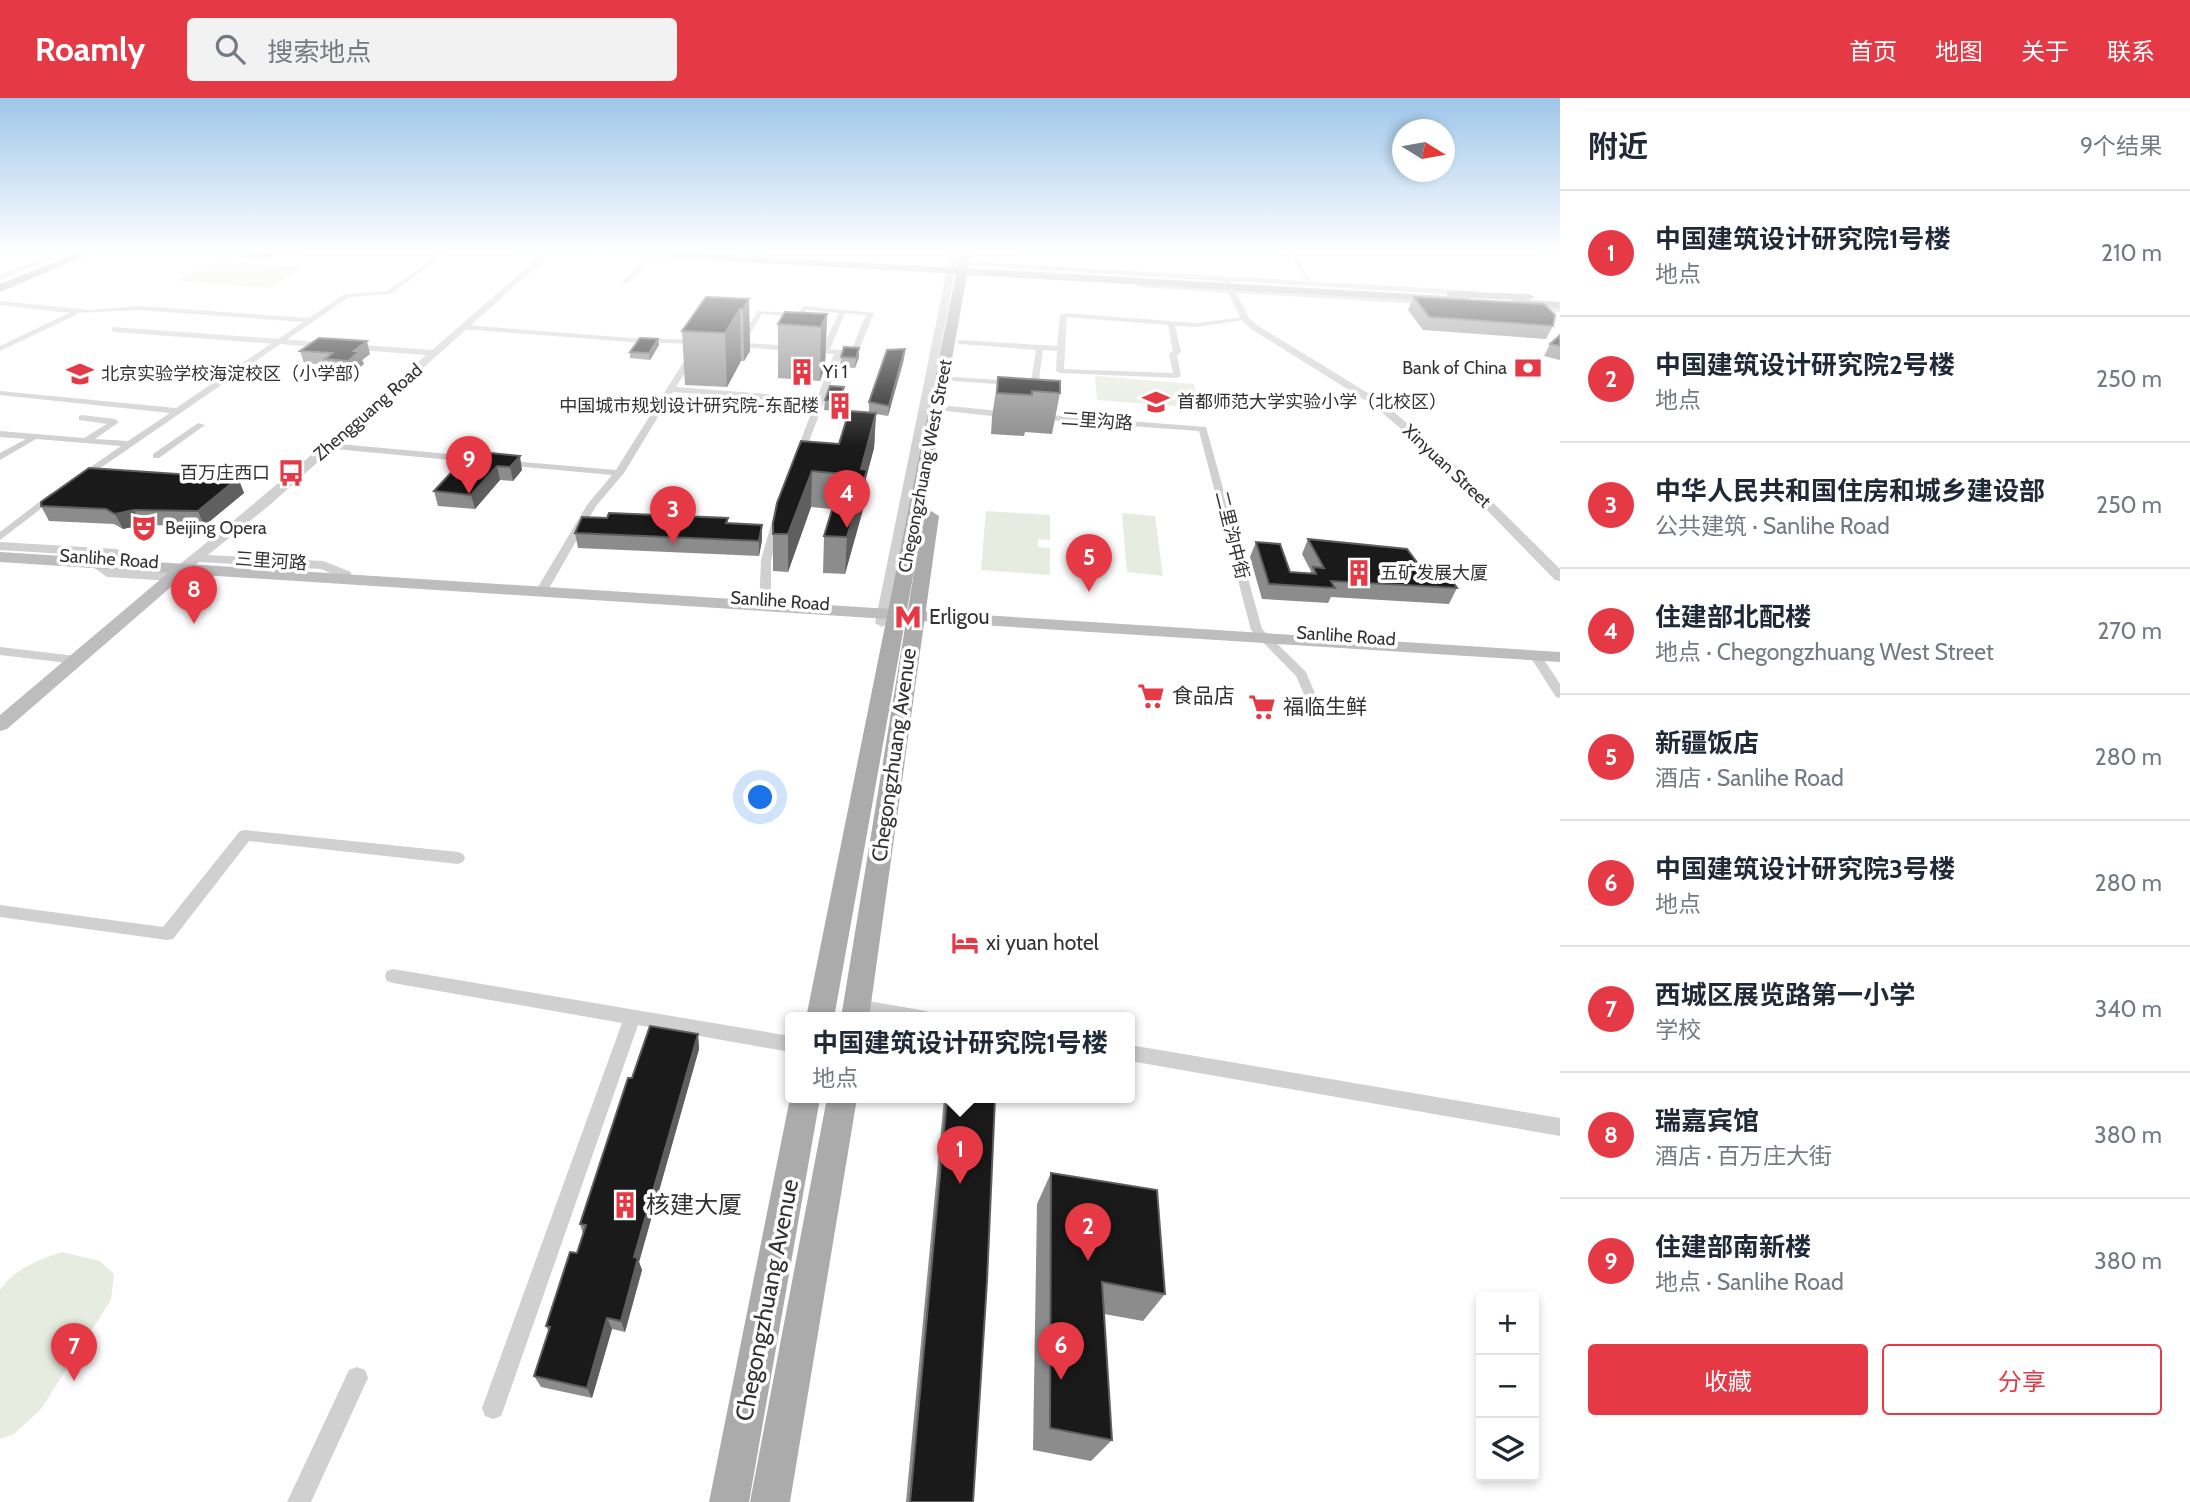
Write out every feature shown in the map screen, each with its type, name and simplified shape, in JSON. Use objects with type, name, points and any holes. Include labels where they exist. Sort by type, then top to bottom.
[{"type":"main road","name":"Chegongzhuang West Street","points":[[897,613],[955,316]]},
{"type":"main road","name":"Chegongzhuang West Street","points":[[897,613],[949,409],[961,316]]},
{"type":"main road","points":[[900,527],[916,514]]},
{"type":"main road","name":"Sanlihe Road","points":[[0,555],[96,565],[544,586],[897,613],[1560,650]]},
{"type":"main road","name":"Sanlihe Road","points":[[0,555],[544,586]]},
{"type":"main road","points":[[0,725],[183,567]]},
{"type":"main road","name":"Chegongzhuang Avenue","points":[[856,1012],[897,613]]},
{"type":"main road","name":"Chegongzhuang Avenue","points":[[821,1012],[897,613]]},
{"type":"main road","name":"Sanlihe Road","points":[[1261,634],[1560,657]]},
{"type":"main road","name":"Chegongzhuang Avenue","points":[[729,1502],[804,1103]]},
{"type":"main road","name":"Chegongzhuang Avenue","points":[[770,1502],[841,1103]]},
{"type":"street","points":[[0,349],[71,316]]},
{"type":"street","points":[[246,316],[311,320]]},
{"type":"street","points":[[70,484],[144,437],[317,316]]},
{"type":"street","name":"Zhengguang Road","points":[[183,567],[268,500],[477,316]]},
{"type":"street","points":[[740,345],[758,316]]},
{"type":"street","points":[[782,348],[800,316]]},
{"type":"street","points":[[825,351],[841,316]]},
{"type":"street","points":[[727,344],[854,353],[869,316]]},
{"type":"street","points":[[897,613],[900,527],[952,316]]},
{"type":"street","points":[[1060,370],[1064,316]]},
{"type":"street","points":[[1071,316],[1197,325],[1245,319]]},
{"type":"street","name":"Xinyuan Street","points":[[1243,316],[1265,335],[1377,403],[1447,463],[1560,577]]},
{"type":"street","points":[[1037,369],[1177,376],[1173,354],[1177,352],[1171,323]]},
{"type":"street","points":[[464,327],[714,343]]},
{"type":"street","points":[[115,329],[434,353]]},
{"type":"street","points":[[544,586],[592,505],[619,473],[701,342]]},
{"type":"street","points":[[960,342],[1061,349]]},
{"type":"street","points":[[954,379],[1035,385],[1040,347]]},
{"type":"street","points":[[797,464],[839,352]]},
{"type":"street","points":[[670,389],[820,401]]},
{"type":"street","points":[[0,394],[180,411]]},
{"type":"street","name":"二里沟路","points":[[949,409],[1203,429]]},
{"type":"street","points":[[82,418],[115,422],[87,440]]},
{"type":"street","points":[[156,456],[201,425]]},
{"type":"street","name":"二里沟中街","points":[[1203,429],[1261,634]]},
{"type":"street","points":[[0,435],[132,444]]},
{"type":"street","points":[[144,437],[180,440]]},
{"type":"street","points":[[0,457],[33,438]]},
{"type":"street","points":[[328,446],[619,473]]},
{"type":"street","points":[[0,537],[60,491]]},
{"type":"street","points":[[765,603],[766,560],[770,537],[782,505]]},
{"type":"street","points":[[0,546],[117,553],[129,561]]},
{"type":"street","points":[[1261,634],[1302,675],[1310,696]]},
{"type":"street","points":[[0,651],[76,660]]},
{"type":"street","points":[[1535,655],[1560,694]]},
{"type":"street","points":[[0,911],[167,934],[245,835],[458,858]]},
{"type":"street","points":[[393,976],[785,1043]]},
{"type":"street","points":[[493,1408],[632,1018]]},
{"type":"street","points":[[1135,1054],[1560,1128]]},
{"type":"street","points":[[299,1502],[356,1378]]},
{"type":"shaded area","points":[[1095,376],[1194,384],[1200,408],[1097,400]]},
{"type":"shaded area","points":[[986,511],[1050,515],[1050,540],[1038,539],[1038,547],[1050,548],[1050,575],[981,570]]},
{"type":"shaded area","points":[[1122,513],[1155,516],[1163,576],[1127,572]]},
{"type":"shaded area","points":[[62,1252],[100,1261],[114,1274],[111,1300],[41,1409],[14,1434],[0,1439],[0,1290],[20,1270]]},
{"type":"building","points":[[693,316],[736,316],[725,333],[682,331]]},
{"type":"building","points":[[783,316],[826,316],[821,327],[778,324]]},
{"type":"building","points":[[1428,316],[1555,316],[1553,326]]},
{"type":"building","points":[[1560,335],[1560,346],[1550,344]]},
{"type":"building","points":[[319,338],[367,341],[354,351],[360,351],[348,361],[325,359],[332,353],[300,351]]},
{"type":"building","points":[[640,338],[658,339],[649,353],[630,352]]},
{"type":"building","points":[[844,347],[859,348],[856,358],[841,357]]},
{"type":"building","points":[[905,349],[889,406],[869,402],[887,350]]},
{"type":"building","points":[[998,377],[1060,381],[1060,393],[997,393]]},
{"type":"building","points":[[830,386],[844,387],[839,401],[825,400]]},
{"type":"building","points":[[849,411],[876,413],[861,469],[867,470],[847,537],[824,536],[843,474],[812,471],[788,534],[773,534],[777,503],[801,441],[839,444]]},
{"type":"building","points":[[471,451],[520,456],[510,467],[497,466],[471,495],[434,491]]},
{"type":"building","points":[[89,468],[238,478],[198,511],[134,510],[115,514],[106,509],[41,506],[41,502]]},
{"type":"building","points":[[609,513],[728,518],[726,523],[762,525],[759,541],[575,533],[582,517],[607,518]]},
{"type":"building","points":[[1308,539],[1407,549],[1422,569],[1445,570],[1457,588],[1331,581],[1335,588],[1269,584],[1256,542],[1280,544],[1290,572],[1316,574],[1313,567],[1324,568]]},
{"type":"building","name":"核建大厦","points":[[650,1026],[698,1034],[634,1257],[638,1258],[621,1321],[607,1318],[587,1388],[534,1376],[550,1327],[546,1326],[570,1252],[577,1253],[586,1225],[580,1224],[628,1078],[632,1078]]},
{"type":"building","points":[[947,1103],[995,1103],[973,1502],[910,1502]]},
{"type":"building","points":[[1051,1173],[1157,1190],[1165,1294],[1102,1282],[1112,1440],[1050,1428]]},
{"type":"place","name":"Bank of China","points":[[1528,368]]},
{"type":"place","name":"Yi 1","points":[[802,372]]},
{"type":"place","name":"北京实验学校海淀校区（小学部）","points":[[80,374]]},
{"type":"place","name":"首都师范大学实验小学（北校区）","points":[[1156,402]]},
{"type":"place","name":"中国城市规划设计研究院-东配楼","points":[[840,406]]},
{"type":"place","name":"百万庄西口","points":[[291,473]]},
{"type":"place","name":"住建部南新楼","points":[[469,494]]},
{"type":"place","name":"Beijing Opera","points":[[144,528]]},
{"type":"place","name":"住建部北配楼","points":[[847,528]]},
{"type":"place","name":"中华人民共和国住房和城乡建设部","points":[[673,544]]},
{"type":"place","name":"五矿发展大厦","points":[[1359,573]]},
{"type":"place","name":"新疆饭店","points":[[1089,592]]},
{"type":"place","name":"Erligou","points":[[908,617]]},
{"type":"place","name":"瑞嘉宾馆","points":[[194,624]]},
{"type":"place","name":"食品店","points":[[1151,696]]},
{"type":"place","name":"福临生鲜","points":[[1262,707]]},
{"type":"place","name":"xi yuan hotel","points":[[965,943]]},
{"type":"place","name":"中国建筑设计研究院1号楼","points":[[960,1184]]},
{"type":"place","name":"核建大厦","points":[[625,1205]]},
{"type":"place","name":"中国建筑设计研究院2号楼","points":[[1088,1261]]},
{"type":"place","name":"中国建筑设计研究院3号楼","points":[[1061,1380]]},
{"type":"place","name":"西城区展览路第一小学","points":[[74,1381]]}]
